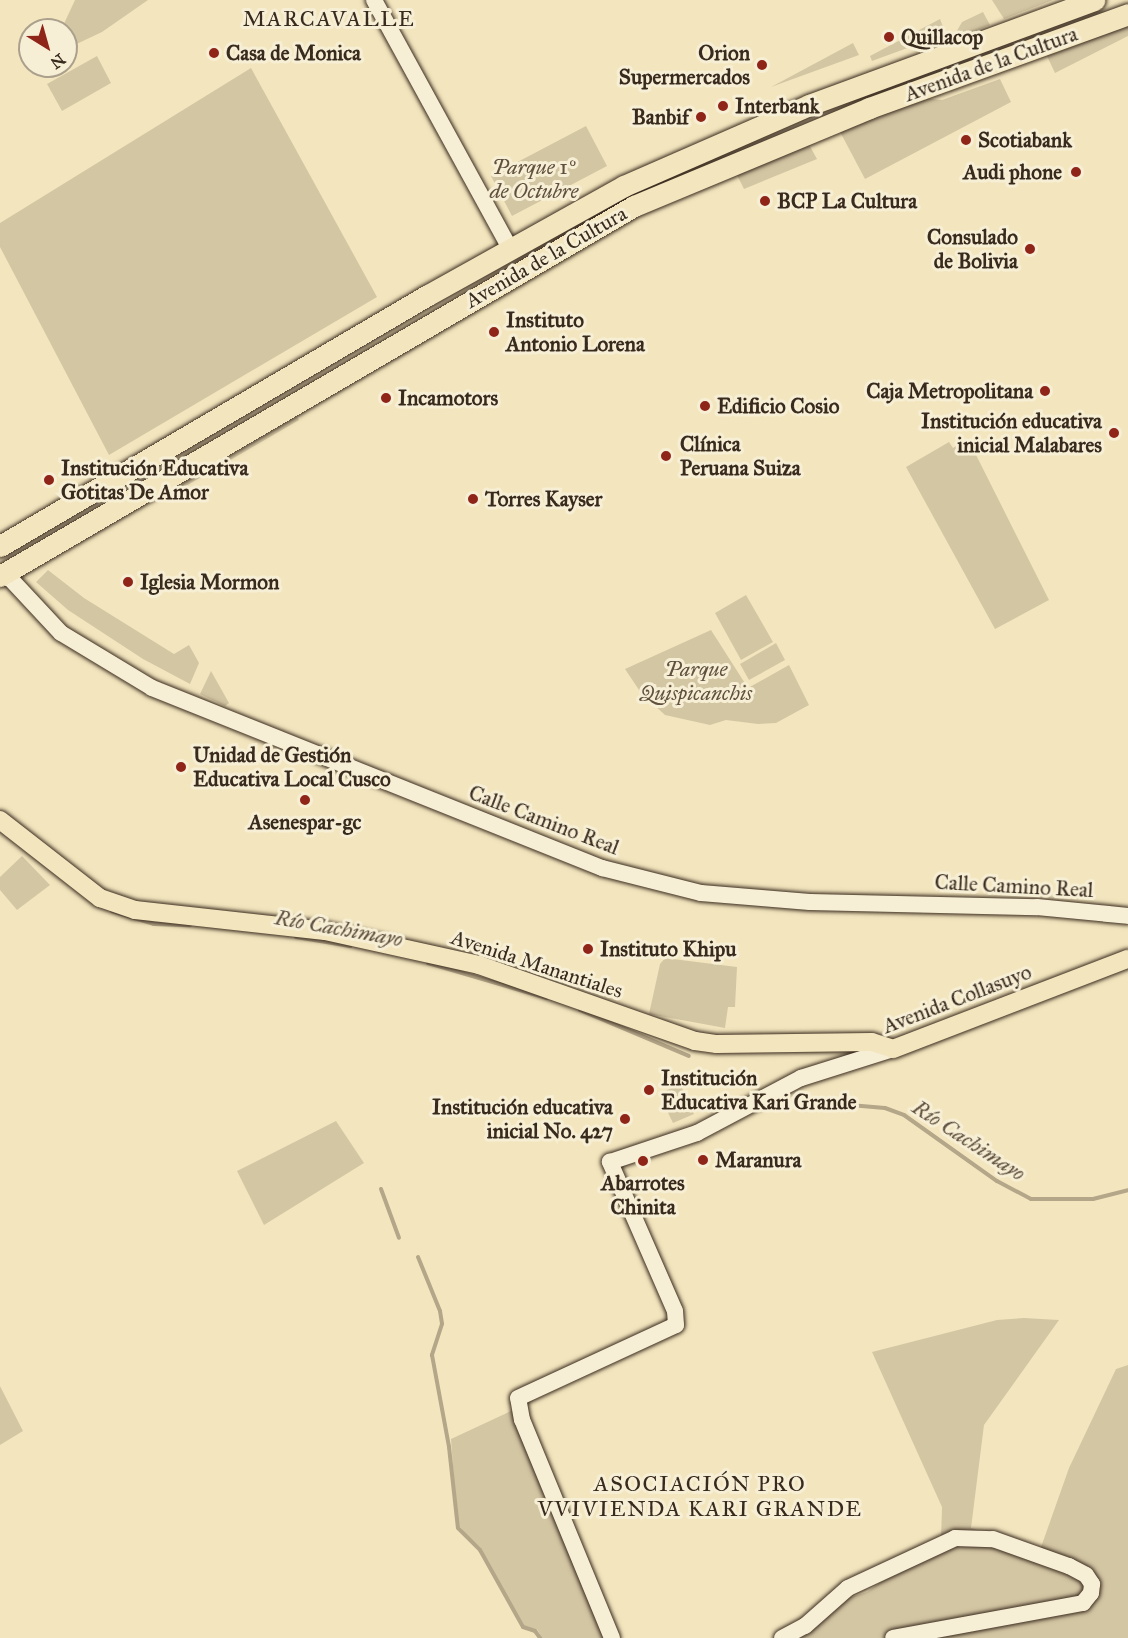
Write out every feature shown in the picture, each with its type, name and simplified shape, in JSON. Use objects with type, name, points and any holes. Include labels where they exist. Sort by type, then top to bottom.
[{"type":"highway","name":"Avenida de la Cultura","points":[[0,546],[510,248],[624,186],[716,143],[1094,0]]},
{"type":"highway","name":"Avenida de la Cultura","points":[[2,576],[210,451],[634,206],[860,112],[1128,14]]},
{"type":"highway","points":[[401,311],[415,333]]},
{"type":"highway","points":[[198,430],[210,451]]},
{"type":"main road","name":"Avenida Manantiales","points":[[0,820],[100,898],[135,910],[325,931],[479,965],[695,1041],[741,1044],[872,1042],[893,1049]]},
{"type":"main road","name":"Avenida Collasuyo","points":[[893,1049],[1128,959]]},
{"type":"street","points":[[374,0],[510,248]]},
{"type":"street","name":"Calle Camino Real","points":[[2,576],[61,633],[152,688],[602,868],[701,893],[810,902],[1037,907],[1128,916]]},
{"type":"street","name":"Avenida Collasuyo","points":[[612,1638],[522,1420],[518,1398],[676,1326],[675,1311],[615,1164],[724,1121],[779,1088],[801,1078],[893,1049]]},
{"type":"street","points":[[782,1638],[805,1626],[848,1588],[955,1538],[993,1539],[1069,1566],[1086,1575],[1092,1584],[1091,1593],[1083,1603],[892,1638]]},
{"type":"green space","points":[[75,0],[148,0],[102,32],[78,43],[78,18],[67,18]]},
{"type":"green space","points":[[992,0],[1053,0],[1004,19]]},
{"type":"green space","points":[[983,12],[990,25],[945,42],[935,38],[872,61],[870,56],[940,19],[945,32],[954,36],[962,22]]},
{"type":"green space","points":[[1128,26],[1128,36],[1055,73],[1047,56]]},
{"type":"green space","points":[[853,43],[859,55],[771,87]]},
{"type":"green space","points":[[97,56],[111,83],[62,111],[47,84],[58,78],[78,78],[78,67]]},
{"type":"green space","points":[[251,68],[377,297],[109,455],[0,247],[0,223]]},
{"type":"green space","points":[[1000,79],[1011,102],[865,179],[838,128],[924,98],[942,100]]},
{"type":"green space","name":"Parque 1º de Octubre","points":[[586,126],[607,166],[512,216],[491,176]]},
{"type":"green space","points":[[807,141],[817,159],[744,189],[735,171]]},
{"type":"green space","points":[[297,417],[299,420],[160,501],[158,498]]},
{"type":"green space","points":[[968,439],[1049,600],[995,629],[906,467],[949,442],[953,448]]},
{"type":"green space","points":[[48,570],[84,598],[174,654],[189,645],[199,663],[190,684],[143,659],[68,610],[36,582]]},
{"type":"green space","points":[[746,595],[773,642],[741,660],[715,613]]},
{"type":"green space","name":"Parque Quispicanchis","points":[[711,630],[748,688],[789,665],[809,705],[776,723],[758,724],[726,720],[710,725],[665,715],[641,693],[625,669]]},
{"type":"green space","points":[[776,643],[785,660],[749,680],[740,664]]},
{"type":"green space","points":[[211,671],[229,703],[225,706],[200,694]]},
{"type":"green space","points":[[22,856],[50,885],[17,910],[0,890],[0,877]]},
{"type":"green space","points":[[665,958],[737,967],[735,1007],[728,1007],[725,1028],[649,1014],[660,964]]},
{"type":"green space","points":[[680,1084],[694,1114],[673,1123],[659,1094]]},
{"type":"green space","points":[[336,1121],[364,1163],[264,1225],[237,1171]]},
{"type":"green space","points":[[1024,1318],[1059,1320],[984,1425],[971,1528],[1040,1550],[1069,1468],[1116,1369],[1128,1365],[1128,1638],[794,1638],[832,1603],[867,1592],[941,1539],[942,1507],[872,1352],[997,1320]]},
{"type":"green space","points":[[0,1386],[23,1431],[0,1445]]},
{"type":"green space","points":[[513,1410],[605,1638],[542,1638],[537,1629],[526,1628],[480,1551],[457,1523],[451,1439]]},
{"type":"waterway","name":"Río Cachimayo","points":[[112,911],[154,924],[190,925]]},
{"type":"waterway","name":"Río Cachimayo","points":[[296,937],[350,946]]},
{"type":"waterway","name":"Río Cachimayo","points":[[428,963],[547,998]]},
{"type":"waterway","name":"Río Cachimayo","points":[[580,1010],[689,1056]]},
{"type":"waterway","name":"Río Cachimayo","points":[[827,1103],[885,1108],[904,1115],[997,1181],[1031,1199],[1093,1199],[1128,1190]]},
{"type":"waterway","points":[[381,1189],[399,1238]]},
{"type":"waterway","points":[[418,1257],[440,1311],[442,1324],[432,1355],[449,1447],[458,1528],[480,1550],[523,1627],[535,1631],[540,1638]]},
{"type":"place","name":"Quillacop","points":[[889,37]]},
{"type":"place","name":"Casa de Monica","points":[[214,53]]},
{"type":"place","name":"Orion Supermercados","points":[[762,65]]},
{"type":"place","name":"Interbank","points":[[723,106]]},
{"type":"place","name":"Banbif","points":[[701,117]]},
{"type":"place","name":"Scotiabank","points":[[966,140]]},
{"type":"place","name":"Audi phone","points":[[1076,172]]},
{"type":"place","name":"BCP La Cultura","points":[[765,201]]},
{"type":"place","name":"Consulado de Bolivia","points":[[1030,249]]},
{"type":"place","name":"Instituto Antonio Lorena","points":[[494,332]]},
{"type":"place","name":"Caja Metropolitana","points":[[1045,391]]},
{"type":"place","name":"Incamotors","points":[[386,398]]},
{"type":"place","name":"Edificio Cosio","points":[[705,406]]},
{"type":"place","name":"Institución educativa inicial Malabares","points":[[1114,433]]},
{"type":"place","name":"Clínica Peruana Suiza","points":[[666,456]]},
{"type":"place","name":"Institución Educativa Gotitas De Amor","points":[[49,480]]},
{"type":"place","name":"Torres Kayser","points":[[473,499]]},
{"type":"place","name":"Iglesia Mormon","points":[[128,582]]},
{"type":"place","name":"Unidad de Gestión Educativa Local Cusco","points":[[181,767]]},
{"type":"place","name":"Asenespar-gc","points":[[305,800]]},
{"type":"place","name":"Instituto Khipu","points":[[588,949]]},
{"type":"place","name":"Institución Educativa Kari Grande","points":[[649,1090]]},
{"type":"place","name":"Institución educativa inicial No. 427","points":[[625,1119]]},
{"type":"place","name":"Maranura","points":[[703,1160]]},
{"type":"place","name":"Abarrotes Chinita","points":[[643,1161]]},
{"type":"district","name":"MARCAVALLE","points":[[329,19]]},
{"type":"district","name":"ASOCIACIÓN PRO VVIVIENDA KARI GRANDE","points":[[700,1496]]}]
